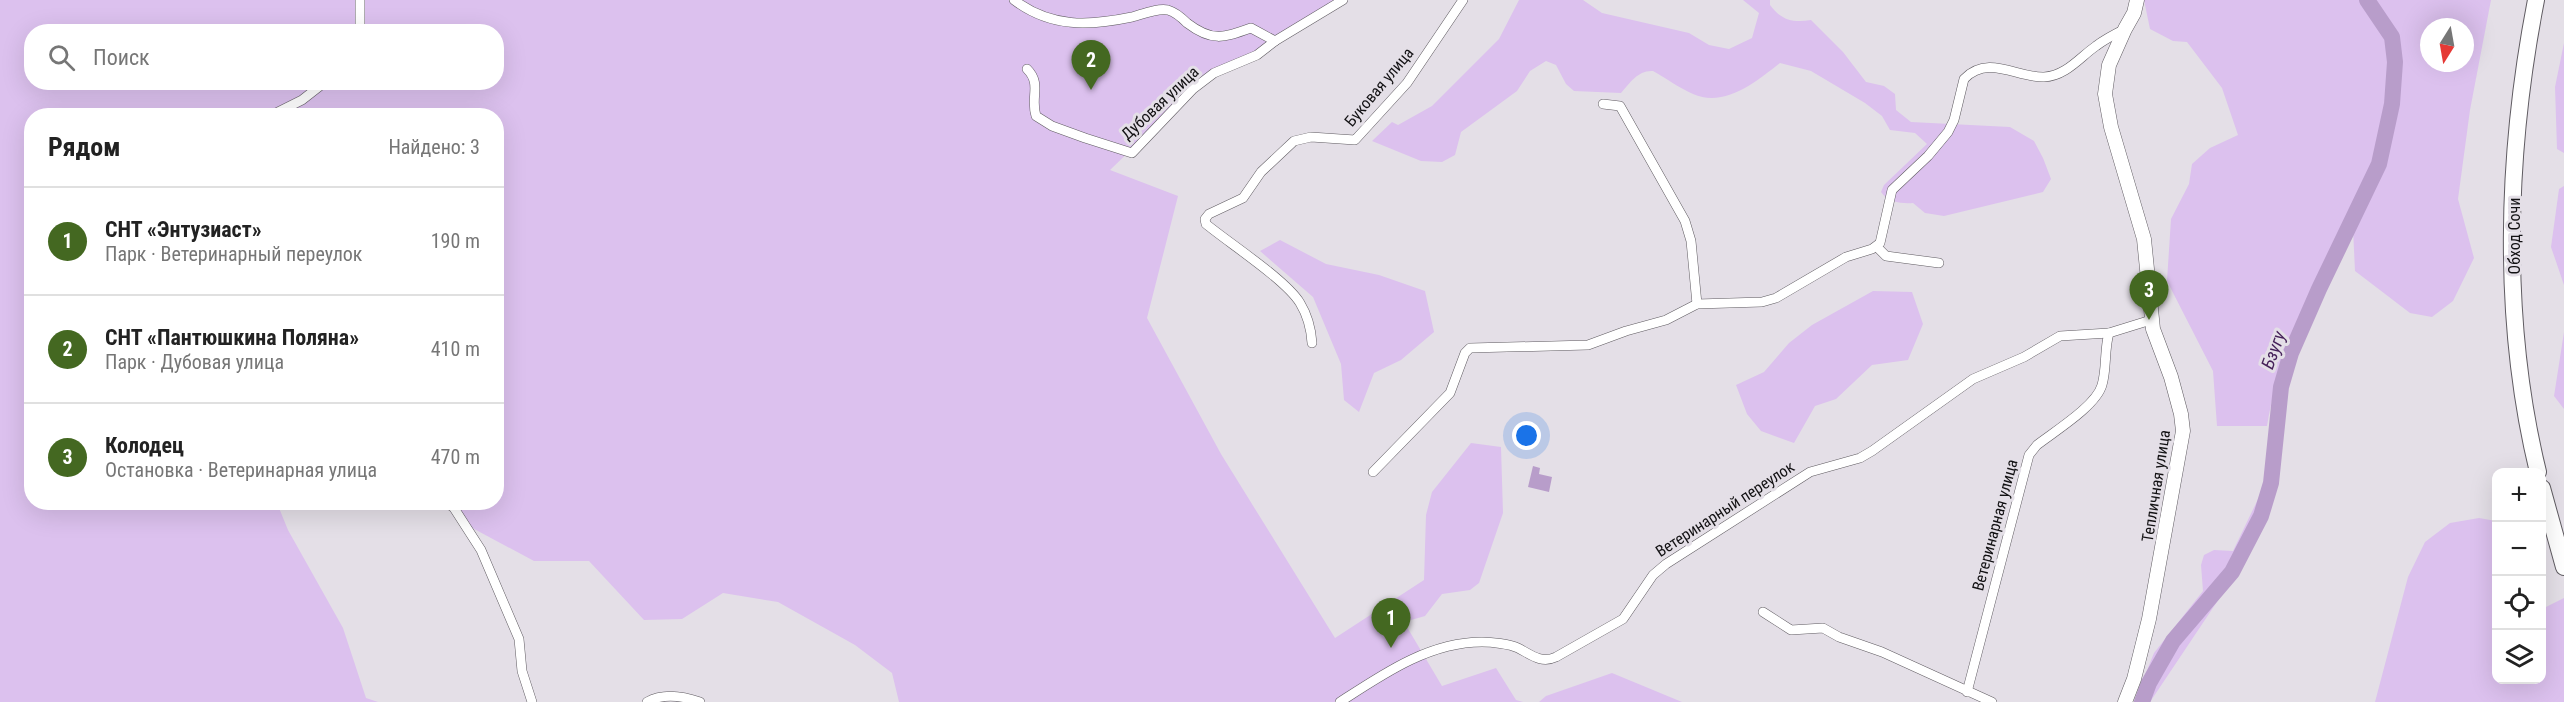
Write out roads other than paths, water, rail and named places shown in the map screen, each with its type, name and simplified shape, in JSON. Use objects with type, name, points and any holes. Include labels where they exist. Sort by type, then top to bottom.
[{"type":"highway","name":"Обход Сочи","points":[[2536,0],[2527,45],[2518,120],[2513,206],[2513,282],[2522,396],[2537,468]]},
{"type":"highway","points":[[2546,504],[2564,567]]},
{"type":"street","points":[[360,0],[360,24]]},
{"type":"street","points":[[1014,0],[1023,7],[1053,20],[1083,24],[1098,24],[1169,10],[1200,33],[1210,36],[1230,35],[1251,28],[1275,41]]},
{"type":"street","name":"Дубовая улица","points":[[1028,69],[1035,76],[1036,116],[1052,126],[1132,153],[1193,89],[1214,73],[1257,56],[1275,41],[1343,0]]},
{"type":"street","name":"Буковая улица","points":[[1312,343],[1310,322],[1299,301],[1270,274],[1206,224],[1205,219],[1209,214],[1243,198],[1261,172],[1294,141],[1311,137],[1354,140],[1407,83],[1463,0]]},
{"type":"street","name":"Тепличная улица","points":[[2125,702],[2134,679],[2149,619],[2183,431],[2171,376],[2151,320],[2144,239],[2111,127],[2105,94],[2109,66],[2134,13],[2137,0]]},
{"type":"street","points":[[1373,472],[1450,393],[1465,353],[1470,348],[1588,345],[1666,320],[1697,304],[1762,302],[1776,298],[1846,257],[1876,247],[1883,238],[1890,194],[1948,132],[1954,120],[1964,79],[1968,74],[1996,67],[2035,76],[2054,75],[2062,72],[2098,45],[2125,29]]},
{"type":"street","points":[[286,108],[302,100],[314,90]]},
{"type":"street","points":[[1603,104],[1620,106],[1685,221],[1691,241],[1697,304]]},
{"type":"street","points":[[1876,247],[1887,256],[1939,263]]},
{"type":"street","points":[[2109,333],[2151,320]]},
{"type":"street","name":"Ветеринарная улица","points":[[1967,692],[2029,455],[2037,445],[2098,395],[2103,382],[2105,346],[2109,333]]},
{"type":"street","name":"Ветеринарный переулок","points":[[1340,702],[1382,674],[1440,647],[1483,642],[1519,648],[1524,653],[1546,661],[1556,657],[1623,619],[1653,575],[1666,564],[1810,472],[1860,458],[1972,379],[2024,357],[2060,336],[2109,333]]},
{"type":"street","points":[[455,510],[481,550],[519,639],[522,671],[532,702]]},
{"type":"street","points":[[1763,612],[1791,630],[1823,628],[1992,702]]},
{"type":"street","points":[[647,702],[672,697],[685,697],[700,702]]},
{"type":"waterway","name":"Бзугу","points":[[2142,702],[2149,683],[2173,641],[2232,572],[2261,516],[2271,483],[2281,387],[2291,353],[2379,164],[2392,104],[2395,62],[2392,37],[2367,0]]},
{"type":"place","name":"СНТ «Пантюшкина Поляна»","points":[[1091,90]]},
{"type":"place","name":"Колодец","points":[[2149,320]]},
{"type":"place","name":"СНТ «Энтузиаст»","points":[[1391,648]]}]
